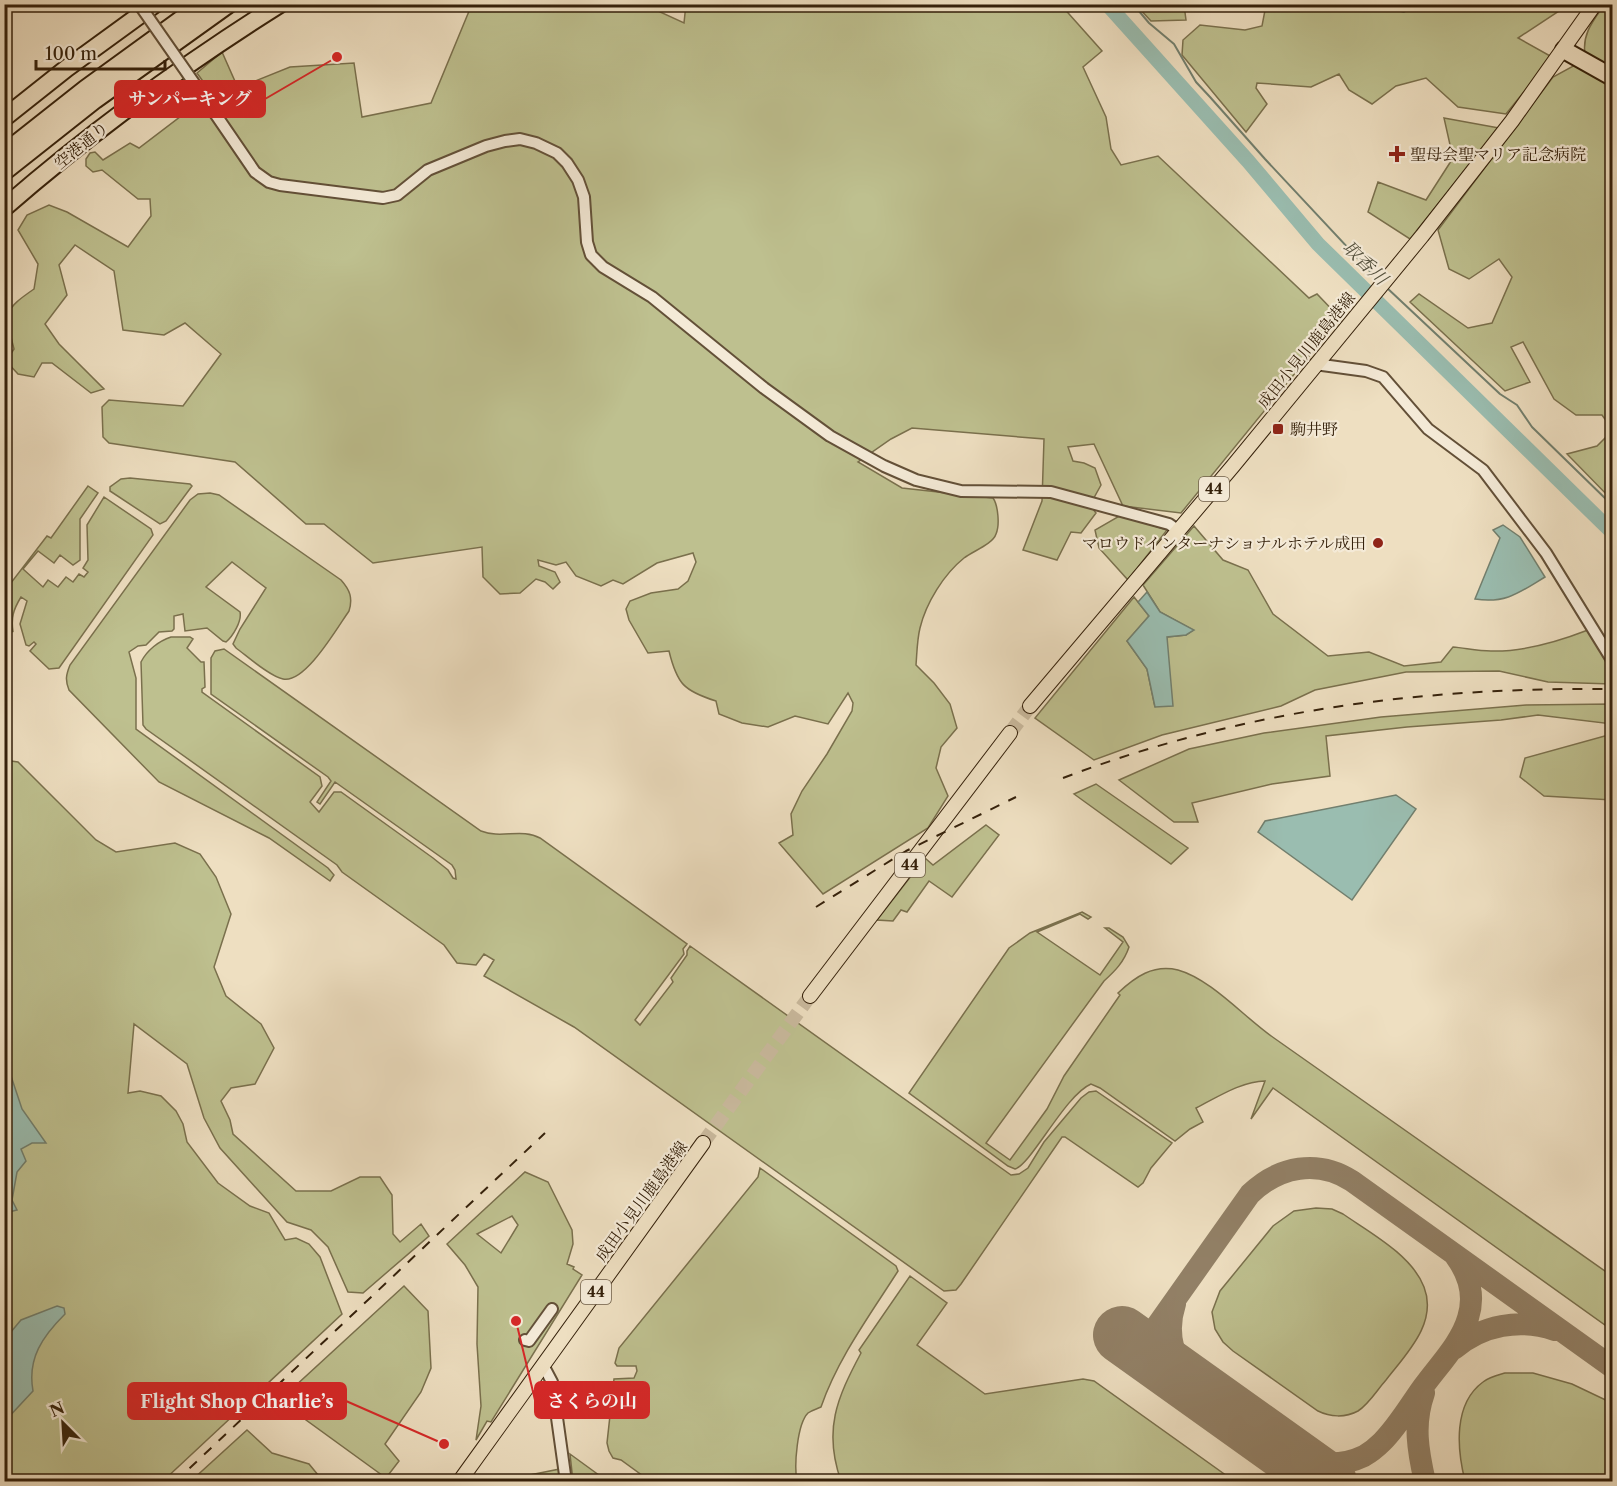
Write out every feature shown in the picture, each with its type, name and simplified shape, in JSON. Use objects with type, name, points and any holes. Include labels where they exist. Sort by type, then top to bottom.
[{"type":"highway","points":[[4,117],[155,4]]},
{"type":"highway","points":[[4,153],[85,89],[202,4]]},
{"type":"highway","points":[[4,172],[95,100],[230,4]]},
{"type":"highway","name":"空港通り","points":[[4,208],[119,115],[179,71],[280,4]]},
{"type":"highway","points":[[1564,50],[1612,77]]},
{"type":"main road","name":"成田小見川鹿島港線","points":[[1030,706],[1179,531],[1422,236],[1564,50],[1594,4]]},
{"type":"main road","name":"44","points":[[810,996],[1010,733]]},
{"type":"main road","name":"成田小見川鹿島港線","points":[[459,1482],[703,1143]]},
{"type":"street","points":[[138,4],[255,172],[269,182],[383,198],[392,197],[428,170],[466,154],[505,141],[520,139],[536,143],[557,153],[578,180],[584,197],[586,242],[591,255],[603,267],[652,297],[764,388],[830,436],[884,466],[916,480],[961,491],[1051,492],[1168,524],[1179,531]]},
{"type":"street","points":[[1315,364],[1366,370],[1383,377],[1428,429],[1483,470],[1546,553],[1612,660]]},
{"type":"street","points":[[525,1340],[529,1341],[552,1309]]},
{"type":"street","points":[[543,1365],[552,1382],[566,1482]]},
{"type":"green space","points":[[472,4],[645,5],[684,23],[686,4],[1061,5],[1102,51],[1083,67],[1106,117],[1111,149],[1121,165],[1158,156],[1309,298],[1317,294],[1340,318],[1181,513],[1123,506],[1094,444],[1068,447],[1073,461],[1095,468],[1101,485],[1090,505],[1096,513],[1081,533],[1071,532],[1057,560],[1023,550],[1042,501],[1044,439],[912,428],[891,439],[858,462],[902,488],[993,498],[997,510],[998,526],[991,541],[964,558],[943,581],[931,599],[919,633],[916,665],[950,704],[957,728],[941,747],[936,768],[948,796],[928,828],[823,894],[779,843],[793,835],[791,814],[802,791],[852,711],[853,703],[848,693],[828,724],[795,716],[768,727],[742,723],[719,714],[716,701],[696,694],[684,685],[675,671],[669,651],[648,653],[629,620],[626,609],[630,601],[651,593],[678,589],[688,581],[696,562],[693,553],[657,563],[623,584],[613,580],[601,586],[576,576],[566,562],[556,565],[538,560],[539,566],[555,572],[560,582],[553,589],[545,582],[536,579],[520,593],[500,594],[483,577],[482,547],[373,563],[324,524],[306,524],[235,462],[109,443],[103,437],[102,407],[109,400],[183,406],[221,354],[185,323],[164,335],[123,330],[114,271],[75,245],[59,265],[67,295],[45,324],[59,344],[104,389],[91,393],[52,363],[42,363],[34,377],[18,374],[6,361],[14,349],[9,328],[9,314],[16,303],[34,289],[38,264],[18,230],[27,215],[49,205],[67,212],[128,247],[151,216],[150,199],[138,199],[102,170],[93,172],[86,166],[86,159],[90,153],[95,152],[103,160],[130,143],[139,148],[181,116],[164,95],[186,81],[195,92],[205,84],[197,73],[222,52],[238,88],[290,67],[354,63],[362,117],[431,103]]},
{"type":"green space","points":[[1529,4],[1535,10],[1544,5],[1568,5],[1518,38],[1552,57],[1506,114],[1458,107],[1426,78],[1396,86],[1372,104],[1349,90],[1339,74],[1311,87],[1257,83],[1256,88],[1267,104],[1246,132],[1182,55],[1183,40],[1200,25],[1245,30],[1262,26],[1266,5]]},
{"type":"green space","points":[[1136,5],[1184,5],[1186,20],[1151,21]]},
{"type":"green space","points":[[1604,5],[1612,5],[1612,71],[1585,54],[1587,34]]},
{"type":"green space","points":[[1575,65],[1601,81],[1612,84],[1612,429],[1602,415],[1576,415],[1554,399],[1523,342],[1511,347],[1530,382],[1505,391],[1410,302],[1419,294],[1468,328],[1492,323],[1512,277],[1499,259],[1469,279],[1449,269],[1438,230],[1553,77]]},
{"type":"green space","points":[[1444,118],[1499,128],[1410,239],[1368,212],[1378,182],[1426,200],[1453,158]]},
{"type":"green space","points":[[1612,431],[1612,500],[1567,454],[1597,446]]},
{"type":"green space","points":[[130,478],[192,486],[166,521],[160,524],[110,491],[110,487],[121,479]]},
{"type":"green space","points":[[88,486],[98,493],[80,519],[80,560],[73,565],[60,555],[54,563],[38,551],[23,569],[43,587],[48,580],[58,587],[66,577],[73,582],[79,574],[84,577],[88,572],[83,568],[88,560],[87,525],[104,497],[151,529],[153,535],[59,668],[49,669],[30,651],[36,644],[34,642],[29,646],[26,645],[20,624],[27,601],[21,597],[16,606],[13,614],[13,632],[7,622],[4,607],[11,591],[7,588],[47,536],[51,538]]},
{"type":"green space","points":[[198,494],[219,495],[341,580],[350,594],[349,611],[320,653],[301,673],[292,678],[277,677],[258,665],[233,644],[266,588],[232,562],[206,587],[240,612],[240,620],[226,642],[207,628],[185,631],[183,614],[174,616],[172,631],[159,632],[146,645],[138,646],[129,652],[136,678],[136,729],[328,868],[334,875],[330,881],[269,838],[159,782],[69,690],[66,678],[70,665],[190,500]]},
{"type":"green space","points":[[1121,515],[1167,530],[1128,580],[1099,548],[1095,530]]},
{"type":"green space","points":[[1194,526],[1223,560],[1248,570],[1273,614],[1328,656],[1369,652],[1404,666],[1441,662],[1453,647],[1486,651],[1516,650],[1552,642],[1588,630],[1612,670],[1612,684],[1548,682],[1499,671],[1406,672],[1315,690],[1281,706],[1162,735],[1094,760],[1035,718],[1134,597],[1149,616],[1127,641],[1147,669],[1155,707],[1167,637],[1186,635],[1193,630],[1160,612],[1143,585]]},
{"type":"green space","points":[[171,637],[193,639],[187,648],[201,662],[204,662],[205,687],[202,692],[320,777],[322,786],[310,802],[319,812],[334,792],[341,792],[433,858],[456,879],[452,865],[335,782],[320,804],[317,802],[331,781],[328,777],[211,694],[211,658],[215,651],[224,649],[481,831],[496,834],[526,834],[540,838],[687,944],[683,949],[684,954],[635,1020],[640,1025],[673,982],[671,978],[687,955],[690,946],[1011,1175],[1019,1174],[1028,1168],[1044,1142],[1081,1098],[1089,1092],[1096,1091],[1172,1143],[1138,1187],[1062,1137],[961,1284],[956,1290],[944,1291],[574,1027],[484,976],[494,960],[484,954],[476,965],[457,963],[444,945],[342,872],[337,865],[146,729],[143,725],[141,662],[154,646]]},
{"type":"green space","points":[[1612,704],[1612,724],[1538,715],[1326,736],[1330,776],[1272,784],[1192,803],[1198,822],[1174,822],[1119,780],[1189,749],[1264,733],[1381,717],[1526,705]]},
{"type":"green space","points":[[1612,734],[1612,800],[1544,796],[1520,777],[1525,758]]},
{"type":"green space","points":[[4,760],[18,762],[96,840],[116,852],[175,843],[200,854],[216,877],[231,914],[214,967],[226,996],[261,1024],[274,1048],[255,1084],[231,1088],[221,1101],[230,1120],[233,1134],[296,1191],[331,1191],[360,1177],[380,1177],[392,1195],[393,1234],[400,1242],[421,1224],[429,1236],[363,1293],[348,1292],[328,1247],[311,1230],[287,1222],[220,1148],[204,1118],[187,1064],[134,1024],[128,1093],[140,1091],[161,1096],[176,1111],[183,1124],[187,1142],[218,1183],[250,1206],[269,1213],[285,1240],[296,1238],[309,1244],[320,1257],[342,1314],[163,1481],[5,1481]]},
{"type":"green space","points":[[1096,784],[1188,848],[1171,864],[1074,794]]},
{"type":"green space","points":[[986,825],[999,835],[952,897],[929,881],[907,912],[901,910],[893,921],[877,920],[925,858],[933,865]]},
{"type":"green space","points":[[1082,912],[1091,917],[1088,919],[1080,914],[1037,932],[1100,975],[1123,942],[1105,928],[1123,937],[1129,947],[1125,957],[1104,981],[986,1143],[1010,1160],[1047,1109],[1064,1076],[1120,995],[1118,993],[1145,973],[1160,969],[1178,970],[1215,990],[1274,1038],[1612,1276],[1612,1330],[1273,1088],[1251,1119],[1265,1081],[1238,1087],[1196,1108],[1203,1122],[1175,1141],[1091,1084],[1070,1101],[1030,1156],[1015,1169],[909,1093],[1009,948],[1030,933]]},
{"type":"green space","points":[[760,1168],[896,1266],[898,1271],[845,1354],[821,1407],[808,1413],[804,1418],[797,1446],[797,1481],[650,1481],[621,1460],[613,1458],[607,1443],[614,1379],[634,1378],[637,1371],[636,1366],[617,1366],[615,1363],[619,1348],[758,1177]]},
{"type":"green space","points":[[525,1172],[548,1182],[572,1230],[573,1244],[567,1264],[582,1275],[491,1422],[487,1421],[476,1440],[481,1406],[477,1344],[478,1287],[465,1265],[447,1244]],"holes":[[[512,1216],[518,1225],[501,1253],[477,1234]]]},
{"type":"green space","points":[[1316,1208],[1332,1209],[1343,1214],[1389,1245],[1418,1275],[1427,1300],[1427,1313],[1411,1349],[1366,1405],[1358,1411],[1343,1416],[1327,1415],[1318,1411],[1233,1351],[1223,1342],[1215,1329],[1212,1312],[1220,1291],[1273,1226],[1294,1211]]},
{"type":"green space","points":[[910,1276],[947,1303],[917,1345],[985,1394],[1083,1379],[1094,1381],[1234,1481],[841,1481],[833,1446],[833,1430],[839,1400],[861,1353],[859,1350]]},
{"type":"green space","points":[[404,1286],[428,1311],[431,1368],[421,1392],[385,1444],[399,1461],[386,1478],[299,1415],[268,1411]]},
{"type":"green space","points":[[1505,1373],[1533,1373],[1572,1384],[1612,1403],[1612,1481],[1465,1481],[1459,1441],[1466,1402],[1483,1382]]},
{"type":"green space","points":[[247,1430],[272,1453],[309,1464],[323,1481],[246,1481],[241,1477],[236,1481],[191,1481]]},
{"type":"green space","points":[[570,1454],[607,1481],[573,1481]]},
{"type":"green space","points":[[560,1469],[562,1481],[514,1481],[514,1478]]},
{"type":"shaded area","points":[[1503,525],[1520,537],[1545,577],[1512,596],[1496,600],[1475,599],[1500,538],[1493,530]]},
{"type":"shaded area","points":[[1147,592],[1160,612],[1194,630],[1186,635],[1167,637],[1173,706],[1155,707],[1147,669],[1127,641],[1149,616],[1138,602]]},
{"type":"shaded area","points":[[1396,795],[1416,809],[1352,900],[1258,832],[1265,821]]},
{"type":"shaded area","points":[[5,1058],[22,1109],[46,1143],[32,1143],[21,1149],[26,1161],[17,1172],[12,1200],[17,1210],[5,1213]]},
{"type":"shaded area","points":[[57,1306],[64,1308],[65,1314],[38,1348],[32,1368],[33,1391],[5,1421],[5,1339],[21,1320]]},
{"type":"waterway","name":"取香川","points":[[1107,4],[1248,161],[1318,244],[1612,532]]},
{"type":"waterway","points":[[1133,4],[1149,23],[1174,44],[1196,82],[1379,281]]},
{"type":"waterway","points":[[1370,4],[1404,12],[1412,4]]},
{"type":"waterway","points":[[1114,12],[1121,5]]},
{"type":"waterway","points":[[1386,287],[1500,394],[1517,405],[1532,427],[1612,505]]},
{"type":"taxiway","points":[[1141,1348],[1250,1194],[1273,1177],[1286,1172],[1312,1168],[1339,1174],[1352,1181],[1612,1367]]},
{"type":"taxiway","points":[[1289,1454],[1317,1463],[1336,1464],[1355,1460],[1367,1454],[1388,1436],[1465,1327],[1471,1302],[1470,1286],[1456,1257]]},
{"type":"taxiway","points":[[1175,1304],[1171,1326],[1173,1348],[1182,1368],[1195,1386]]},
{"type":"taxiway","points":[[1454,1349],[1477,1334],[1502,1326],[1515,1324],[1542,1326],[1555,1330]]},
{"type":"taxiway","points":[[1424,1393],[1419,1416],[1418,1438],[1425,1482]]},
{"type":"runway","points":[[1122,1335],[1328,1482]]},
{"type":"tunnel","points":[[1010,733],[1030,706]]},
{"type":"tunnel","points":[[703,1143],[810,996]]},
{"type":"railway","points":[[1063,778],[1198,735],[1265,719],[1333,707],[1471,692],[1612,689]]},
{"type":"railway","points":[[816,907],[906,851],[1016,797]]},
{"type":"railway","points":[[175,1482],[545,1133]]},
{"type":"place","name":"サンパーキング","points":[[337,57]]},
{"type":"place","name":"聖母会聖マリア記念病院","points":[[1397,154]]},
{"type":"place","name":"駒井野","points":[[1278,429]]},
{"type":"place","name":"マロウドインターナショナルホテル成田","points":[[1378,543]]},
{"type":"place","name":"さくらの山","points":[[516,1321]]},
{"type":"place","name":"Flight Shop Charlie’s","points":[[444,1444]]}]
